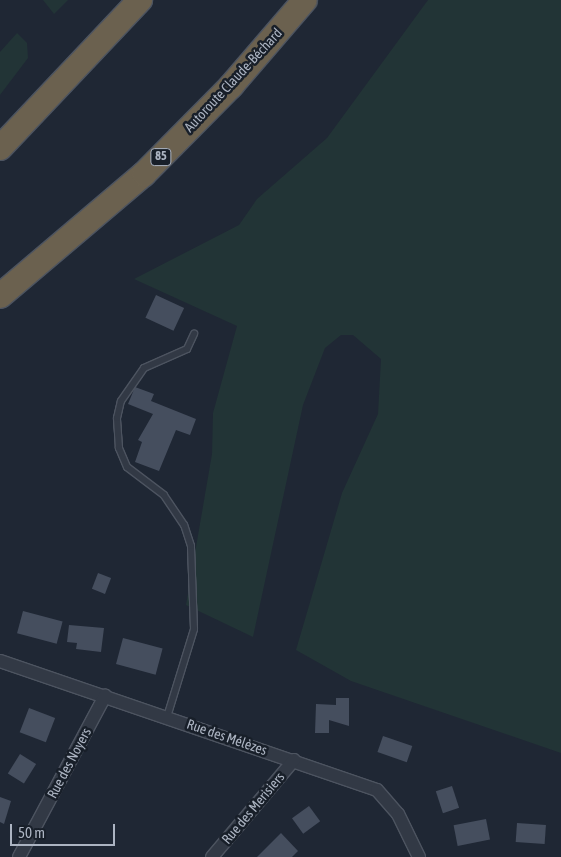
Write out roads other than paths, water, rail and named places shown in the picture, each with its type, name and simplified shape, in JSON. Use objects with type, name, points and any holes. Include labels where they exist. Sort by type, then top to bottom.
[{"type":"highway","points":[[0,148],[140,0]]},
{"type":"highway","name":"Autoroute Claude-Béchard","points":[[0,296],[144,174],[231,86],[305,0]]},
{"type":"street","name":"Rue des Mélèzes","points":[[0,661],[294,760],[377,790],[398,814],[419,857]]},
{"type":"street","name":"Rue des Noyers","points":[[18,857],[105,696]]},
{"type":"street","name":"Rue des Merisiers","points":[[212,857],[294,760]]},
{"type":"lane","points":[[167,717],[194,629],[191,546],[184,525],[164,495],[127,467],[119,448],[117,418],[121,401],[144,368],[187,349],[194,334]]}]
